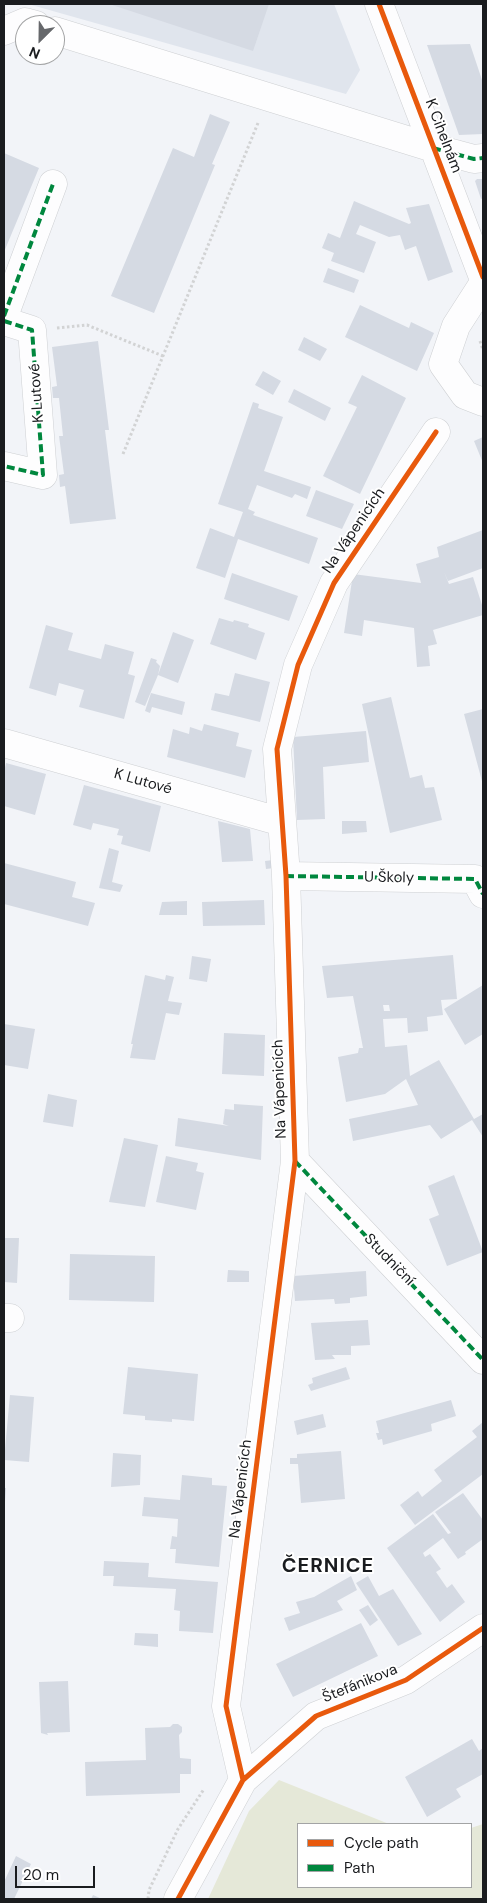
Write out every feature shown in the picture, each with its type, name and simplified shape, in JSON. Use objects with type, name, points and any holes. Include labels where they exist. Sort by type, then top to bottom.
[{"type":"street","name":"K Cihelnám","points":[[379,4],[483,277]]},
{"type":"street","points":[[65,34],[434,148],[474,159],[483,158]]},
{"type":"street","points":[[4,316],[53,184]]},
{"type":"street","points":[[483,284],[456,326],[443,364],[465,395],[483,402]]},
{"type":"street","points":[[4,321],[32,330]]},
{"type":"street","name":"K Lutové","points":[[4,466],[43,475],[32,330]]},
{"type":"street","name":"Na Vápenicích","points":[[243,1780],[226,1706],[295,1161],[286,876],[277,749],[298,665],[334,583],[436,432]]},
{"type":"street","name":"K Lutové","points":[[4,743],[282,822]]},
{"type":"street","name":"U Školy","points":[[286,876],[475,879],[483,894]]},
{"type":"street","name":"Studniční","points":[[295,1161],[483,1360]]},
{"type":"street","name":"Štefánikova","points":[[178,1899],[243,1780],[316,1716],[406,1680],[483,1628]]},
{"type":"path","points":[[123,454],[269,97]]},
{"type":"path","points":[[32,330],[87,325],[163,356]]},
{"type":"shaded area","points":[[28,4],[334,4],[360,70],[346,94]]},
{"type":"green space","points":[[279,1780],[386,1823],[297,1823],[297,1888],[472,1888],[472,1828],[483,1824],[483,1899],[208,1899],[249,1811]]},
{"type":"building","points":[[109,4],[269,4],[253,51]]},
{"type":"building","points":[[470,44],[483,83],[483,134],[459,135],[427,45]]},
{"type":"building","points":[[210,114],[230,122],[212,164],[215,165],[154,313],[111,296],[173,148],[194,157]]},
{"type":"building","points":[[4,153],[39,168],[4,252]]},
{"type":"building","points":[[483,179],[483,198],[481,199],[475,181]]},
{"type":"building","points":[[354,201],[409,224],[411,223],[406,208],[429,204],[453,272],[428,281],[416,246],[405,250],[400,235],[389,237],[360,225],[356,234],[376,242],[364,273],[331,261],[334,253],[322,248],[328,233],[340,238]]},
{"type":"building","points":[[328,268],[359,280],[354,293],[323,282]]},
{"type":"building","points":[[360,305],[409,328],[411,322],[434,333],[417,371],[345,337]]},
{"type":"building","points":[[304,337],[327,349],[320,361],[298,350]]},
{"type":"building","points":[[98,341],[109,430],[105,430],[116,519],[70,524],[65,486],[60,487],[59,475],[64,474],[59,436],[63,436],[59,398],[53,398],[52,387],[57,386],[52,347]]},
{"type":"building","points":[[263,371],[281,381],[273,395],[255,385]]},
{"type":"building","points":[[362,375],[406,398],[360,494],[323,476],[357,407],[348,403]]},
{"type":"building","points":[[294,389],[331,408],[325,421],[288,402]]},
{"type":"building","points":[[253,402],[259,404],[258,408],[283,417],[264,471],[311,487],[307,499],[295,494],[292,498],[257,485],[248,509],[255,512],[253,515],[318,538],[309,564],[238,539],[225,578],[196,568],[210,528],[234,537],[243,512],[218,504]]},
{"type":"building","points":[[483,437],[483,463],[474,441]]},
{"type":"building","points":[[316,490],[354,504],[342,529],[306,516]]},
{"type":"building","points":[[483,530],[483,568],[448,581],[444,572],[449,584],[473,577],[483,608],[483,615],[433,630],[437,644],[428,646],[430,666],[417,667],[414,628],[364,620],[362,636],[344,633],[353,574],[421,583],[416,564],[439,557],[437,547]]},
{"type":"building","points":[[232,573],[298,596],[289,621],[224,599]]},
{"type":"building","points":[[219,618],[249,624],[248,627],[265,633],[256,660],[210,644]]},
{"type":"building","points":[[46,625],[73,633],[68,650],[101,659],[105,644],[134,652],[128,674],[135,676],[124,719],[79,707],[84,690],[59,683],[56,696],[29,688]]},
{"type":"building","points":[[173,632],[194,640],[178,683],[158,675]]},
{"type":"building","points":[[151,658],[157,660],[156,662],[160,666],[145,706],[135,702]]},
{"type":"building","points":[[235,673],[270,682],[260,722],[211,710],[215,693],[229,696]]},
{"type":"building","points":[[151,693],[185,702],[182,715],[152,707],[150,713],[145,711]]},
{"type":"building","points":[[391,697],[410,778],[422,775],[425,788],[434,787],[442,820],[390,833],[362,704]]},
{"type":"building","points":[[483,709],[483,785],[464,714]]},
{"type":"building","points":[[204,724],[239,733],[236,746],[252,750],[245,778],[167,757],[173,729],[189,734],[190,727],[202,731]]},
{"type":"building","points":[[366,731],[369,762],[323,767],[325,819],[297,820],[293,737]]},
{"type":"building","points":[[6,763],[46,774],[35,815],[4,806],[4,773]]},
{"type":"building","points":[[84,785],[161,806],[150,852],[121,844],[123,836],[117,835],[119,829],[93,823],[91,830],[73,825]]},
{"type":"building","points":[[218,821],[250,829],[253,861],[222,862]]},
{"type":"building","points":[[342,821],[366,821],[367,832],[342,834]]},
{"type":"building","points":[[109,848],[119,851],[112,882],[123,885],[120,892],[99,888]]},
{"type":"building","points":[[273,860],[274,868],[266,869],[265,861]]},
{"type":"building","points":[[4,863],[76,882],[72,897],[95,903],[88,926],[4,904]]},
{"type":"building","points":[[264,900],[265,925],[203,926],[202,902]]},
{"type":"building","points":[[187,901],[187,915],[159,915],[162,902]]},
{"type":"building","points":[[453,955],[457,999],[441,1000],[443,1015],[427,1017],[428,1031],[408,1033],[407,1018],[383,1019],[385,1047],[407,1045],[410,1076],[439,1060],[474,1119],[483,1114],[483,1137],[472,1120],[441,1139],[430,1125],[353,1141],[349,1119],[418,1105],[406,1079],[385,1094],[346,1102],[338,1057],[358,1053],[359,1048],[363,1048],[353,996],[327,998],[322,966]],"holes":[[[383,1005],[389,1005],[390,1011],[384,1011]]]},
{"type":"building","points":[[192,956],[211,959],[207,982],[189,979]]},
{"type":"building","points":[[145,975],[165,980],[166,975],[174,977],[168,1001],[182,1003],[179,1015],[166,1013],[155,1060],[130,1058],[133,1044],[131,1044]]},
{"type":"building","points":[[483,985],[483,1034],[465,1045],[444,1009]]},
{"type":"building","points":[[4,1024],[35,1029],[28,1069],[4,1065]]},
{"type":"building","points":[[224,1033],[265,1035],[264,1076],[222,1074]]},
{"type":"building","points":[[48,1094],[77,1100],[73,1127],[43,1122]]},
{"type":"building","points":[[234,1104],[263,1106],[261,1160],[175,1146],[178,1118],[229,1126],[223,1124],[225,1109],[234,1110]]},
{"type":"building","points":[[124,1138],[158,1145],[145,1207],[109,1202]]},
{"type":"building","points":[[166,1156],[198,1163],[196,1171],[204,1173],[196,1210],[156,1202]]},
{"type":"building","points":[[454,1175],[483,1252],[447,1266],[429,1219],[439,1215],[428,1186]]},
{"type":"building","points":[[4,1238],[19,1238],[17,1283],[4,1282]]},
{"type":"building","points":[[70,1254],[155,1256],[154,1302],[69,1300]]},
{"type":"building","points":[[228,1270],[249,1271],[249,1282],[227,1282]]},
{"type":"building","points":[[366,1271],[367,1296],[350,1298],[350,1303],[335,1304],[334,1299],[295,1301],[293,1276]]},
{"type":"building","points":[[368,1320],[370,1345],[351,1346],[351,1355],[332,1355],[335,1359],[315,1360],[311,1323]]},
{"type":"building","points":[[128,1367],[198,1374],[194,1421],[172,1419],[172,1422],[145,1420],[145,1416],[123,1414]]},
{"type":"building","points":[[346,1367],[350,1379],[311,1391],[308,1385],[313,1383],[312,1378]]},
{"type":"building","points":[[10,1395],[34,1397],[29,1462],[4,1460]]},
{"type":"building","points":[[451,1400],[456,1416],[431,1424],[432,1431],[383,1445],[382,1439],[378,1440],[376,1433],[379,1433],[376,1421]]},
{"type":"building","points":[[323,1414],[326,1427],[297,1435],[294,1421]]},
{"type":"building","points":[[483,1422],[483,1474],[415,1525],[400,1505],[418,1491],[422,1497],[442,1481],[434,1470],[477,1437],[472,1431]]},
{"type":"building","points":[[341,1451],[345,1499],[301,1503],[298,1464],[290,1464],[290,1458],[297,1458],[297,1454]]},
{"type":"building","points":[[113,1453],[141,1455],[140,1485],[111,1487]]},
{"type":"building","points":[[182,1475],[212,1478],[212,1485],[227,1486],[219,1567],[175,1563],[176,1549],[170,1549],[172,1536],[177,1537],[178,1519],[142,1516],[144,1497],[180,1500]]},
{"type":"building","points":[[4,1488],[6,1488],[5,1502],[4,1502]]},
{"type":"building","points":[[463,1493],[483,1520],[483,1539],[458,1559],[443,1538],[423,1553],[425,1557],[430,1554],[441,1569],[436,1572],[447,1588],[452,1584],[465,1602],[440,1622],[387,1548],[433,1514],[448,1534],[451,1533],[435,1512]]},
{"type":"building","points":[[104,1561],[149,1563],[148,1577],[218,1582],[213,1633],[179,1631],[180,1611],[174,1610],[176,1589],[113,1586],[114,1576],[103,1576]]},
{"type":"building","points":[[351,1576],[357,1590],[337,1601],[343,1610],[289,1631],[284,1618],[300,1613],[296,1602],[314,1597]]},
{"type":"building","points":[[368,1576],[379,1596],[393,1589],[422,1634],[398,1646],[356,1583]]},
{"type":"building","points":[[368,1605],[378,1620],[370,1626],[359,1610]]},
{"type":"building","points":[[361,1623],[378,1656],[293,1697],[276,1664]]},
{"type":"building","points":[[135,1633],[158,1634],[158,1647],[134,1645]]},
{"type":"building","points":[[68,1681],[70,1732],[47,1733],[48,1735],[41,1733],[39,1682]]},
{"type":"building","points":[[173,1724],[178,1724],[182,1727],[182,1732],[179,1735],[180,1758],[191,1759],[191,1774],[180,1774],[180,1793],[86,1796],[85,1762],[146,1760],[145,1728],[170,1727]]},
{"type":"building","points":[[472,1739],[479,1751],[483,1748],[483,1774],[456,1789],[461,1797],[427,1817],[405,1777]]},
{"type":"building","points":[[16,1856],[31,1864],[14,1899],[4,1899],[4,1882]]},
{"type":"building","points":[[93,1895],[102,1899],[91,1899]]},
{"type":"marked path","points":[[433,148],[474,159],[483,158]]},
{"type":"marked path","points":[[4,316],[53,184]]},
{"type":"marked path","points":[[4,321],[32,330],[43,475],[4,466]]},
{"type":"marked path","points":[[286,876],[475,879],[483,894]]},
{"type":"marked path","points":[[295,1161],[483,1360]]},
{"type":"cycle path","points":[[379,4],[483,277]]},
{"type":"cycle path","points":[[243,1780],[226,1706],[295,1161],[286,876],[277,749],[298,665],[334,583],[436,432]]},
{"type":"cycle path","points":[[178,1899],[243,1780],[316,1716],[406,1680],[483,1628]]},
{"type":"district","name":"ČERNICE","points":[[328,1567]]}]
